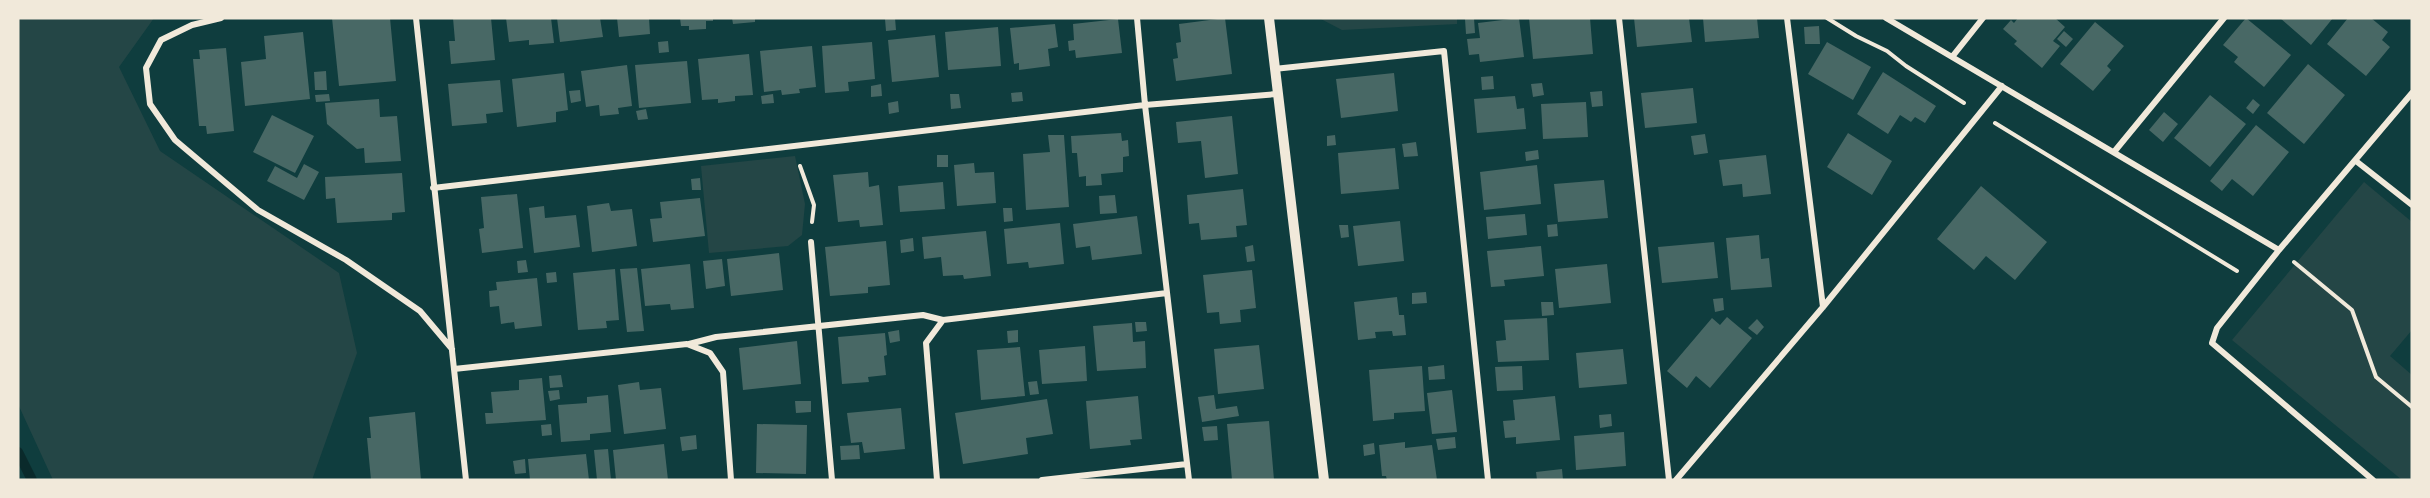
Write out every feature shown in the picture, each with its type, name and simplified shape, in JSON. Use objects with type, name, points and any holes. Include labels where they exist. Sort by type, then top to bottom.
[{"type":"street","points":[[221,18],[192,24],[161,40],[146,68],[150,104],[175,140],[258,210],[346,260],[420,311],[452,349]]},
{"type":"street","points":[[416,18],[466,480]]},
{"type":"street","points":[[1137,18],[1189,480]]},
{"type":"street","points":[[1269,18],[1273,69],[1324,480]]},
{"type":"street","points":[[1619,18],[1669,480]]},
{"type":"street","points":[[1787,18],[1823,307]]},
{"type":"street","points":[[1886,18],[2279,250]]},
{"type":"street","points":[[1952,57],[1983,18]]},
{"type":"street","points":[[2114,152],[2224,18]]},
{"type":"street","points":[[1273,69],[1444,51],[1488,480]]},
{"type":"street","points":[[1676,480],[1823,307],[2002,86]]},
{"type":"street","points":[[2373,480],[2212,343],[2217,328],[2279,250],[2412,93]]},
{"type":"street","points":[[433,188],[1145,105],[1276,94]]},
{"type":"street","points":[[2356,161],[2412,205]]},
{"type":"street","points":[[811,242],[832,480]]},
{"type":"street","points":[[454,369],[687,345],[716,338],[818,326],[923,315],[943,320],[1167,293]]},
{"type":"street","points":[[938,480],[926,343],[943,320]]},
{"type":"street","points":[[687,345],[710,353],[723,372],[731,480]]},
{"type":"street","points":[[1042,480],[1187,464]]},
{"type":"path","points":[[1827,18],[1887,51],[1906,66],[1980,113],[2254,282]]},
{"type":"path","points":[[793,145],[814,205],[811,242]]},
{"type":"path","points":[[2279,250],[2352,310],[2376,376],[2412,407]]},
{"type":"shaded area","points":[[18,18],[154,18],[119,67],[160,151],[339,273],[357,353],[312,480],[53,480],[18,404]]},
{"type":"shaded area","points":[[1319,18],[1457,18],[1457,24],[1342,30]]},
{"type":"shaded area","points":[[795,156],[805,204],[802,235],[788,246],[709,253],[701,166]]},
{"type":"shaded area","points":[[2364,182],[2412,222],[2412,330],[2390,356],[2412,375],[2412,480],[2402,480],[2232,340]]},
{"type":"building","points":[[332,18],[390,18],[396,81],[339,86]]},
{"type":"building","points":[[453,18],[491,18],[495,60],[451,64],[449,41],[455,41]]},
{"type":"building","points":[[506,18],[551,18],[554,43],[529,45],[529,40],[509,42]]},
{"type":"building","points":[[557,18],[600,18],[603,37],[560,42]]},
{"type":"building","points":[[617,18],[649,18],[650,34],[619,37]]},
{"type":"building","points":[[680,18],[713,18],[713,21],[706,21],[706,29],[689,30],[689,26],[681,26]]},
{"type":"building","points":[[732,18],[755,18],[755,22],[733,24]]},
{"type":"building","points":[[895,18],[896,30],[886,31],[885,19]]},
{"type":"building","points":[[1225,18],[1232,74],[1176,81],[1173,59],[1178,58],[1176,43],[1181,42],[1179,24]]},
{"type":"building","points":[[1474,18],[1475,33],[1466,34],[1465,19]]},
{"type":"building","points":[[1519,18],[1524,57],[1480,62],[1479,54],[1469,55],[1467,39],[1480,38],[1478,23]]},
{"type":"building","points":[[1529,18],[1590,18],[1593,54],[1533,59]]},
{"type":"building","points":[[1634,18],[1689,18],[1692,42],[1637,47]]},
{"type":"building","points":[[1703,18],[1757,18],[1759,38],[1705,42]]},
{"type":"building","points":[[2018,18],[2055,18],[2065,27],[2053,41],[2060,46],[2042,68],[2014,44],[2017,41],[2003,29],[2011,20],[2014,23]]},
{"type":"building","points":[[2246,18],[2291,55],[2264,87],[2234,62],[2238,57],[2223,45]]},
{"type":"building","points":[[2280,18],[2333,18],[2311,45]]},
{"type":"building","points":[[2348,18],[2371,18],[2388,32],[2382,40],[2390,47],[2366,76],[2327,44]]},
{"type":"building","points":[[1118,19],[1122,53],[1076,58],[1075,50],[1069,51],[1068,41],[1074,40],[1073,24]]},
{"type":"building","points":[[2095,22],[2124,46],[2107,66],[2111,70],[2093,91],[2060,64]]},
{"type":"building","points":[[1055,24],[1058,47],[1048,49],[1050,66],[1019,70],[1019,63],[1014,64],[1010,28]]},
{"type":"building","points":[[1819,26],[1820,44],[1805,44],[1804,27]]},
{"type":"building","points":[[998,27],[1001,66],[948,70],[945,32]]},
{"type":"building","points":[[2064,31],[2073,39],[2066,47],[2057,39]]},
{"type":"building","points":[[303,32],[310,99],[245,106],[241,62],[266,59],[264,36]]},
{"type":"building","points":[[935,35],[939,77],[892,82],[888,40]]},
{"type":"building","points":[[668,41],[669,52],[659,53],[658,42]]},
{"type":"building","points":[[872,42],[875,79],[848,82],[849,91],[825,93],[822,46]]},
{"type":"building","points":[[1827,42],[1871,67],[1853,100],[1808,74]]},
{"type":"building","points":[[812,46],[816,87],[799,89],[800,93],[782,95],[781,90],[764,92],[760,51]]},
{"type":"building","points":[[226,48],[234,131],[207,134],[206,126],[199,126],[193,59],[200,59],[199,50]]},
{"type":"building","points":[[749,54],[753,95],[735,96],[735,101],[718,103],[718,99],[702,100],[698,59]]},
{"type":"building","points":[[687,61],[691,103],[639,108],[635,65]]},
{"type":"building","points":[[2308,64],[2345,95],[2304,144],[2267,113]]},
{"type":"building","points":[[627,65],[632,106],[618,108],[619,114],[600,116],[599,105],[586,107],[581,71]]},
{"type":"building","points":[[326,71],[327,90],[315,90],[314,72]]},
{"type":"building","points":[[1883,72],[1936,106],[1925,123],[1915,117],[1911,122],[1900,115],[1888,134],[1857,114]]},
{"type":"building","points":[[564,73],[568,110],[556,112],[556,122],[517,127],[512,79]]},
{"type":"building","points":[[1394,73],[1398,111],[1341,118],[1336,79]]},
{"type":"building","points":[[1493,76],[1494,89],[1482,90],[1481,77]]},
{"type":"building","points":[[500,80],[503,112],[486,114],[487,123],[452,126],[448,84]]},
{"type":"building","points":[[1542,83],[1544,95],[1533,97],[1531,84]]},
{"type":"building","points":[[881,84],[882,96],[871,97],[871,86]]},
{"type":"building","points":[[1693,88],[1697,123],[1645,128],[1641,93]]},
{"type":"building","points":[[580,90],[581,101],[571,103],[569,91]]},
{"type":"building","points":[[1602,91],[1603,106],[1592,107],[1590,92]]},
{"type":"building","points":[[1022,92],[1023,101],[1012,102],[1011,93]]},
{"type":"building","points":[[329,94],[330,101],[316,102],[315,95]]},
{"type":"building","points":[[773,94],[774,103],[762,104],[761,96]]},
{"type":"building","points":[[950,94],[959,94],[961,108],[951,109]]},
{"type":"building","points":[[2210,95],[2246,124],[2210,167],[2174,138]]},
{"type":"building","points":[[1515,96],[1517,109],[1524,108],[1526,129],[1477,133],[1474,99]]},
{"type":"building","points":[[379,99],[380,117],[397,116],[401,161],[365,163],[364,148],[357,149],[327,124],[325,103]]},
{"type":"building","points":[[2253,99],[2260,105],[2253,114],[2246,108]]},
{"type":"building","points":[[898,101],[899,112],[889,114],[888,103]]},
{"type":"building","points":[[1586,102],[1588,137],[1543,139],[1541,104]]},
{"type":"building","points":[[646,109],[648,119],[638,120],[636,111]]},
{"type":"building","points":[[2164,112],[2178,124],[2163,142],[2149,130]]},
{"type":"building","points":[[272,115],[314,136],[295,173],[253,152]]},
{"type":"building","points":[[1232,116],[1238,174],[1205,178],[1201,141],[1178,143],[1176,122]]},
{"type":"building","points":[[2256,125],[2289,152],[2253,196],[2232,179],[2222,191],[2210,181]]},
{"type":"building","points":[[1121,133],[1122,141],[1128,140],[1129,156],[1123,157],[1123,172],[1101,174],[1102,185],[1086,186],[1086,176],[1079,177],[1077,153],[1072,153],[1071,136]]},
{"type":"building","points":[[1848,133],[1892,161],[1872,195],[1827,167]]},
{"type":"building","points":[[1705,134],[1708,153],[1694,155],[1691,136]]},
{"type":"building","points":[[1048,135],[1064,135],[1069,207],[1026,210],[1023,154],[1050,152]]},
{"type":"building","points":[[1335,135],[1336,145],[1327,146],[1327,136]]},
{"type":"building","points":[[1416,142],[1418,156],[1404,157],[1402,144]]},
{"type":"building","points":[[1395,148],[1399,189],[1341,194],[1338,153]]},
{"type":"building","points":[[1538,150],[1539,159],[1526,161],[1525,152]]},
{"type":"building","points":[[937,155],[948,155],[948,167],[937,167]]},
{"type":"building","points":[[1766,155],[1771,194],[1743,197],[1742,184],[1723,186],[1719,160]]},
{"type":"building","points":[[974,163],[975,173],[994,172],[996,203],[957,206],[954,165]]},
{"type":"building","points":[[304,164],[319,172],[304,200],[267,181],[275,166],[297,178]]},
{"type":"building","points":[[1537,165],[1541,204],[1484,210],[1480,172]]},
{"type":"building","points":[[868,172],[869,187],[879,185],[883,225],[860,227],[859,220],[838,222],[833,175]]},
{"type":"building","points":[[402,173],[405,212],[392,213],[392,220],[337,223],[335,198],[326,199],[325,177]]},
{"type":"building","points":[[700,178],[701,190],[692,190],[691,179]]},
{"type":"building","points":[[1604,180],[1608,218],[1558,222],[1554,184]]},
{"type":"building","points":[[943,182],[945,209],[900,212],[898,186]]},
{"type":"building","points":[[1981,186],[2047,242],[2015,280],[1986,256],[1974,270],[1937,239]]},
{"type":"building","points":[[1243,189],[1247,225],[1236,226],[1237,237],[1201,240],[1199,223],[1189,224],[1187,195]]},
{"type":"building","points":[[517,194],[523,248],[482,253],[479,229],[484,228],[481,197]]},
{"type":"building","points":[[1115,195],[1117,213],[1100,214],[1099,196]]},
{"type":"building","points":[[700,198],[705,236],[653,242],[650,219],[662,218],[660,202]]},
{"type":"building","points":[[609,203],[611,211],[632,209],[637,246],[592,252],[587,206]]},
{"type":"building","points":[[544,206],[545,218],[576,215],[580,247],[534,253],[529,208]]},
{"type":"building","points":[[1003,208],[1012,208],[1013,221],[1004,222]]},
{"type":"building","points":[[1525,214],[1527,235],[1488,239],[1486,217]]},
{"type":"building","points":[[1137,216],[1142,254],[1092,260],[1090,246],[1076,248],[1073,224]]},
{"type":"building","points":[[1400,221],[1404,261],[1358,266],[1353,226]]},
{"type":"building","points":[[1060,223],[1064,264],[1029,268],[1028,262],[1007,264],[1004,229]]},
{"type":"building","points":[[1557,224],[1558,236],[1548,237],[1547,225]]},
{"type":"building","points":[[1339,225],[1348,225],[1349,237],[1341,238]]},
{"type":"building","points":[[986,231],[991,276],[964,279],[963,275],[943,276],[941,257],[924,259],[922,237]]},
{"type":"building","points":[[1759,235],[1761,259],[1769,258],[1772,287],[1731,290],[1726,238]]},
{"type":"building","points":[[913,238],[914,251],[901,253],[900,240]]},
{"type":"building","points":[[886,241],[890,285],[868,287],[868,293],[830,296],[825,247]]},
{"type":"building","points":[[1714,242],[1718,278],[1662,283],[1658,247]]},
{"type":"building","points":[[1253,245],[1255,261],[1247,262],[1245,247]]},
{"type":"building","points":[[1541,246],[1544,276],[1504,280],[1505,286],[1491,287],[1487,251]]},
{"type":"building","points":[[779,253],[783,290],[731,296],[727,259]]},
{"type":"building","points":[[722,259],[725,286],[706,289],[703,261]]},
{"type":"building","points":[[526,260],[528,272],[518,273],[517,261]]},
{"type":"building","points":[[690,264],[694,308],[671,310],[670,304],[645,306],[641,269]]},
{"type":"building","points":[[1607,264],[1611,303],[1559,308],[1555,269]]},
{"type":"building","points":[[637,268],[644,331],[627,332],[620,269]]},
{"type":"building","points":[[615,269],[619,320],[606,321],[607,328],[578,330],[573,273]]},
{"type":"building","points":[[1252,270],[1256,308],[1240,310],[1241,322],[1220,324],[1219,312],[1207,313],[1203,275]]},
{"type":"building","points":[[556,272],[557,282],[547,283],[546,273]]},
{"type":"building","points":[[537,278],[542,326],[515,329],[514,322],[501,324],[499,306],[490,307],[489,291],[497,290],[496,282]]},
{"type":"building","points":[[1426,292],[1427,303],[1412,304],[1412,293]]},
{"type":"building","points":[[1397,297],[1399,315],[1404,315],[1406,335],[1393,336],[1392,331],[1375,332],[1376,338],[1358,340],[1354,302]]},
{"type":"building","points":[[1723,298],[1724,310],[1715,312],[1713,299]]},
{"type":"building","points":[[1541,302],[1553,302],[1554,315],[1542,316]]},
{"type":"building","points":[[1727,317],[1752,338],[1710,388],[1696,376],[1687,388],[1667,371],[1712,318],[1720,325]]},
{"type":"building","points":[[1547,318],[1549,360],[1498,362],[1496,341],[1506,340],[1504,320]]},
{"type":"building","points":[[1757,319],[1764,327],[1757,335],[1748,328]]},
{"type":"building","points":[[1135,322],[1146,322],[1147,331],[1136,332]]},
{"type":"building","points":[[1132,323],[1133,342],[1145,341],[1146,368],[1097,371],[1093,326]]},
{"type":"building","points":[[899,330],[900,341],[890,343],[888,332]]},
{"type":"building","points":[[1018,330],[1018,342],[1008,343],[1007,331]]},
{"type":"building","points":[[885,333],[886,375],[868,377],[869,382],[842,384],[838,337]]},
{"type":"building","points":[[797,341],[801,384],[743,390],[739,348]]},
{"type":"building","points":[[1259,345],[1264,389],[1218,394],[1214,349]]},
{"type":"building","points":[[1085,346],[1087,381],[1042,384],[1039,350]]},
{"type":"building","points":[[1020,347],[1025,396],[981,400],[977,350]]},
{"type":"building","points":[[1623,349],[1627,384],[1579,388],[1576,353]]},
{"type":"building","points":[[1444,365],[1445,379],[1429,380],[1428,367]]},
{"type":"building","points":[[1422,366],[1425,411],[1394,413],[1394,419],[1373,421],[1369,370]]},
{"type":"building","points":[[1522,366],[1523,390],[1497,391],[1495,367]]},
{"type":"building","points":[[561,375],[563,387],[550,388],[549,376]]},
{"type":"building","points":[[542,378],[546,420],[486,424],[485,413],[493,413],[491,392],[519,390],[519,380]]},
{"type":"building","points":[[1037,381],[1039,394],[1030,395],[1028,382]]},
{"type":"building","points":[[639,382],[640,390],[661,388],[666,429],[624,434],[618,385]]},
{"type":"building","points":[[559,390],[560,399],[550,401],[548,391]]},
{"type":"building","points":[[1452,390],[1457,432],[1432,434],[1427,393]]},
{"type":"building","points":[[608,395],[611,432],[590,434],[590,440],[561,442],[558,405],[587,403],[587,397]]},
{"type":"building","points":[[1214,395],[1216,409],[1237,406],[1239,416],[1202,422],[1198,397]]},
{"type":"building","points":[[1138,396],[1142,439],[1130,440],[1131,445],[1090,449],[1086,401]]},
{"type":"building","points":[[1555,396],[1560,440],[1516,444],[1516,437],[1505,438],[1503,421],[1515,420],[1513,400]]},
{"type":"building","points":[[1047,399],[1053,434],[1026,438],[1028,454],[963,464],[955,413]]},
{"type":"building","points":[[795,401],[811,401],[811,412],[796,413]]},
{"type":"building","points":[[901,408],[905,449],[864,453],[862,442],[851,443],[847,413]]},
{"type":"building","points":[[415,412],[421,480],[371,480],[367,438],[371,438],[369,417]]},
{"type":"building","points":[[1611,414],[1612,426],[1600,428],[1599,415]]},
{"type":"building","points":[[1269,421],[1274,480],[1232,480],[1227,424]]},
{"type":"building","points":[[551,424],[552,435],[542,436],[541,425]]},
{"type":"building","points":[[757,424],[807,425],[806,474],[756,473]]},
{"type":"building","points":[[1217,426],[1218,440],[1204,441],[1202,427]]},
{"type":"building","points":[[1624,432],[1626,466],[1576,470],[1574,436]]},
{"type":"building","points":[[696,435],[697,449],[682,451],[680,437]]},
{"type":"building","points":[[1455,437],[1456,448],[1438,450],[1436,439]]},
{"type":"building","points":[[1405,442],[1405,448],[1432,445],[1437,480],[1387,480],[1386,476],[1382,476],[1379,445]]},
{"type":"building","points":[[1374,443],[1375,454],[1364,456],[1363,445]]},
{"type":"building","points":[[664,444],[668,480],[616,480],[613,450]]},
{"type":"building","points":[[859,445],[860,459],[841,460],[840,446]]},
{"type":"building","points":[[608,449],[611,480],[597,480],[594,450]]},
{"type":"building","points":[[586,454],[589,480],[530,480],[528,459]]},
{"type":"building","points":[[525,459],[526,473],[515,474],[513,461]]},
{"type":"building","points":[[1562,469],[1563,480],[1537,480],[1536,472]]},
{"type":"waterway","points":[[18,452],[32,480]]}]
